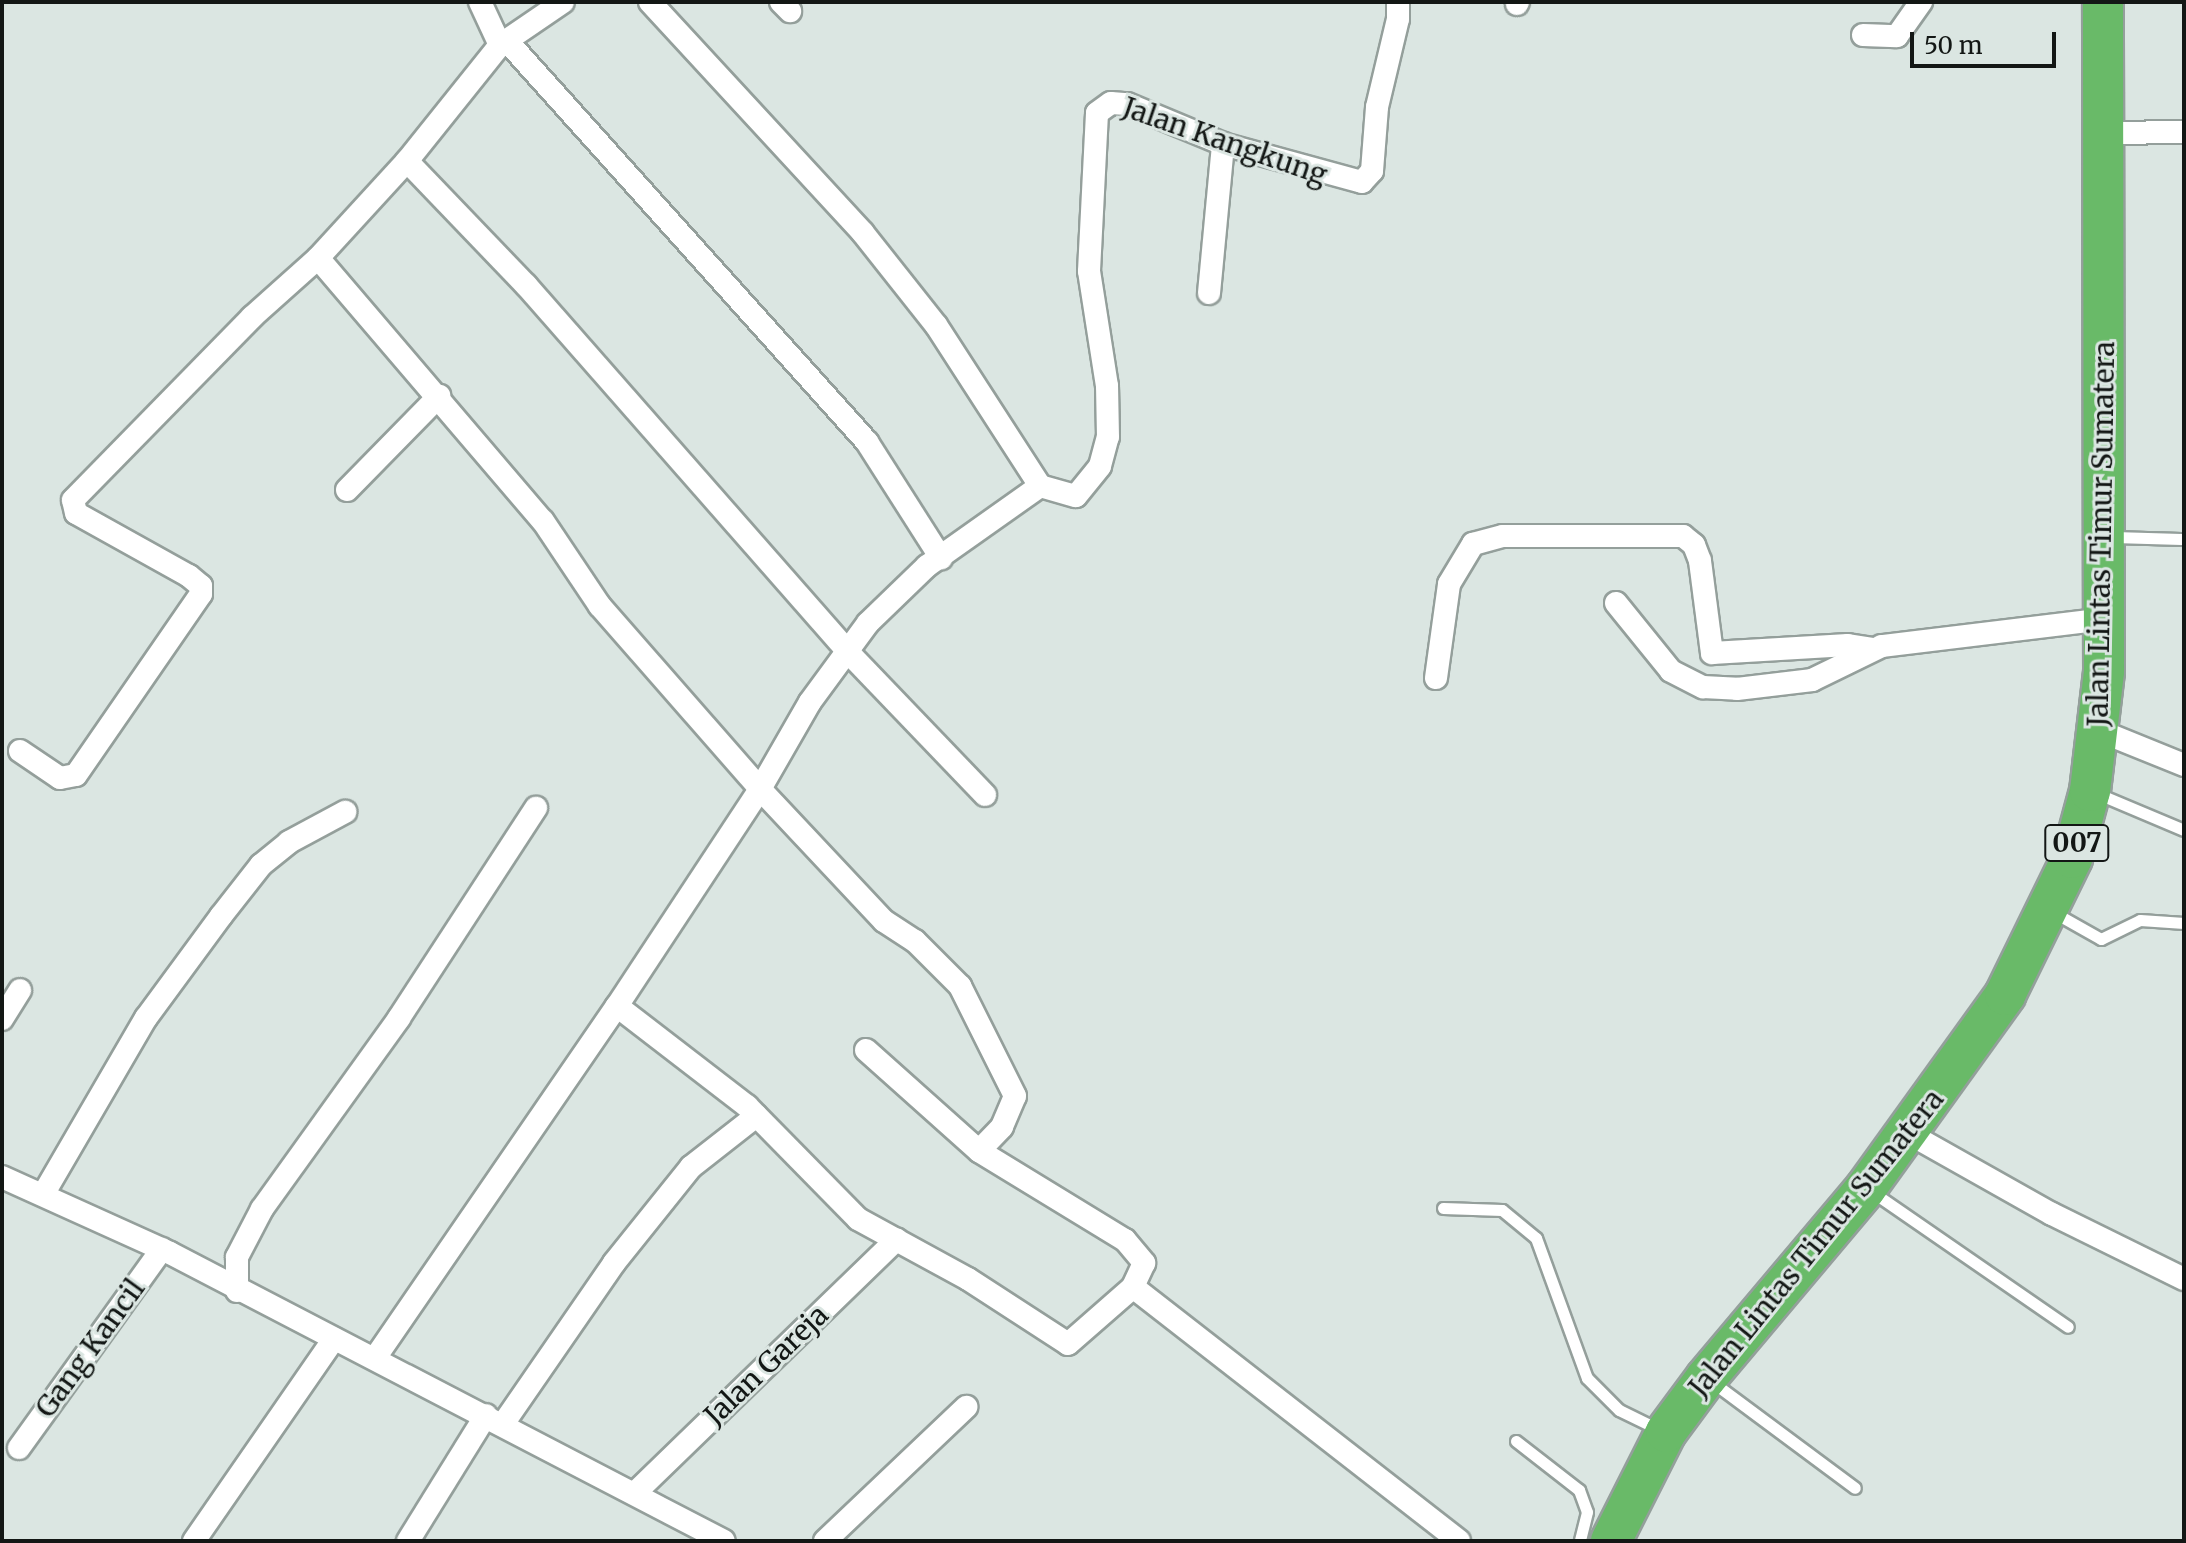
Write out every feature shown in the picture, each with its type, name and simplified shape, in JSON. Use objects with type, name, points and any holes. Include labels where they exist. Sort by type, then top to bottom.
[{"type":"highway","name":"Jalan Lintas Timur Sumatera","points":[[1611,1541],[1666,1432],[1706,1378],[1866,1188],[2005,995],[2072,858],[2090,791],[2100,731],[2105,619],[2102,537],[2106,133],[2103,2]]},
{"type":"street","points":[[480,2],[503,43],[867,442],[941,558]]},
{"type":"street","points":[[20,751],[60,778],[76,775],[201,594],[201,586],[189,576],[76,513],[73,500],[252,317],[318,258],[407,161],[503,43],[563,2]]},
{"type":"street","points":[[375,1358],[617,1006],[760,789],[810,702],[848,652],[900,589],[1040,486],[936,325],[899,279],[789,148],[650,2]]},
{"type":"street","name":"Jalan Kangkung","points":[[1040,486],[1076,496],[1100,466],[1108,437],[1107,386],[1089,271],[1097,113],[1111,103],[1127,104],[1223,144],[1339,179],[1368,180],[1398,2]]},
{"type":"street","points":[[1863,35],[1897,36],[1921,2]]},
{"type":"street","points":[[2106,133],[2184,132]]},
{"type":"street","points":[[1209,293],[1223,144]]},
{"type":"street","points":[[407,161],[526,285],[848,652],[985,795]]},
{"type":"street","points":[[318,258],[543,521],[600,606],[760,789],[884,921],[915,941],[960,986],[1015,1096],[1002,1127],[979,1151]]},
{"type":"street","points":[[347,490],[439,396]]},
{"type":"street","points":[[1436,678],[1449,584],[1473,544],[1503,536],[1683,536],[1694,545],[1700,561],[1712,653],[1848,645],[1874,649],[2105,619]]},
{"type":"street","points":[[1616,603],[1671,671],[1703,687],[1737,689],[1812,680],[1874,649]]},
{"type":"street","points":[[2100,731],[2184,765]]},
{"type":"street","points":[[237,1291],[237,1257],[262,1209],[381,1044],[536,808]]},
{"type":"street","points":[[44,1193],[146,1018],[261,865],[289,842],[345,812]]},
{"type":"street","points":[[2,1019],[20,990]]},
{"type":"street","points":[[617,1006],[695,1062],[756,1116],[841,1205],[1068,1344],[1133,1287],[1144,1263],[1125,1240],[979,1151],[866,1050]]},
{"type":"street","points":[[408,1541],[495,1420],[691,1167],[756,1116]]},
{"type":"street","points":[[1908,1133],[2052,1214],[2184,1279]]},
{"type":"street","points":[[2,1177],[44,1193],[162,1249],[237,1291],[636,1492],[724,1541]]},
{"type":"street","name":"Jalan Gareja","points":[[636,1492],[897,1239]]},
{"type":"street","name":"Gang Kancil","points":[[19,1448],[162,1249]]},
{"type":"street","points":[[1133,1287],[1459,1541]]},
{"type":"street","points":[[194,1541],[334,1339]]},
{"type":"street","points":[[825,1541],[966,1407]]},
{"type":"lane","points":[[2102,537],[2184,539]]},
{"type":"lane","points":[[2090,791],[2184,830]]},
{"type":"lane","points":[[2049,909],[2101,939],[2140,920],[2184,923]]},
{"type":"lane","points":[[1866,1188],[2068,1327]]},
{"type":"lane","points":[[1443,1208],[1502,1210],[1536,1238],[1587,1378],[1619,1410],[1666,1432]]},
{"type":"lane","points":[[1706,1378],[1855,1488]]},
{"type":"lane","points":[[1516,1441],[1579,1490],[1587,1512],[1580,1541]]}]
